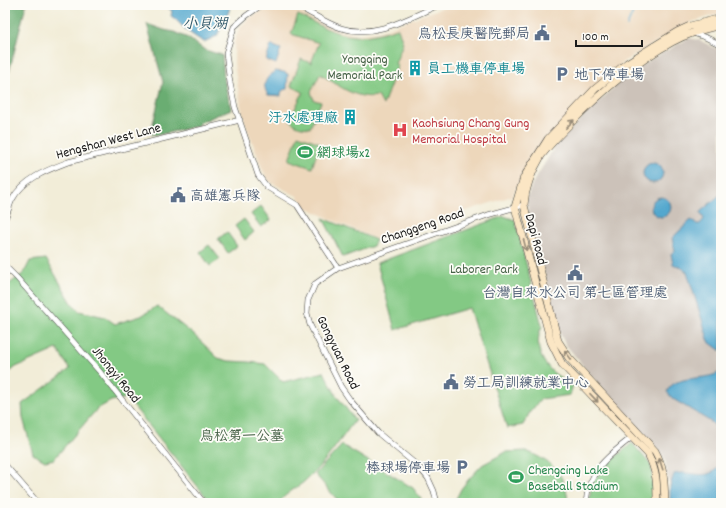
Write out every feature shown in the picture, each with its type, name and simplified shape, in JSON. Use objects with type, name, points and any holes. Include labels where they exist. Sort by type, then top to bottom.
[{"type":"main road","name":"Dapi Road","points":[[657,503],[657,477],[648,454],[631,438],[562,364],[550,342],[515,207],[524,177],[548,139],[566,118],[595,90],[627,63],[677,32],[690,26],[721,18]]},
{"type":"main road","name":"Dapi Road","points":[[665,503],[664,473],[661,461],[655,451],[570,358],[558,341],[524,205],[527,186],[541,157],[584,109],[629,70],[672,42],[692,32],[721,25]]},
{"type":"street","points":[[266,5],[260,6],[234,27],[226,53],[235,107],[258,175],[267,187],[297,205],[338,268]]},
{"type":"street","points":[[292,5],[341,28],[360,32],[379,30],[438,5]]},
{"type":"street","points":[[692,32],[721,45]]},
{"type":"street","name":"Hengshan West Lane","points":[[5,218],[12,200],[20,189],[34,176],[49,169],[68,162],[240,120]]},
{"type":"street","name":"Changgeng Road","points":[[338,268],[482,217],[524,205]]},
{"type":"street","name":"Jhongyi Road","points":[[5,266],[100,372],[204,503]]},
{"type":"street","name":"Gongyuan Road","points":[[338,268],[315,284],[308,300],[310,325],[341,387],[350,400],[378,433],[419,467],[431,485],[437,503]]},
{"type":"street","points":[[586,503],[590,481],[600,466],[615,450],[631,438]]},
{"type":"street","points":[[5,465],[38,503]]},
{"type":"shaded area","name":"Kaohsiung Chang Gung Memorial Hospital","points":[[449,5],[721,5],[721,13],[689,23],[623,62],[522,177],[512,196],[378,240],[306,207],[297,196],[270,182],[263,171],[245,122],[234,64],[234,42],[239,29],[249,18],[263,11],[279,7],[295,9],[312,19],[339,30],[359,34],[378,32]]},
{"type":"shaded area","points":[[689,38],[699,40],[721,51],[721,194],[700,212],[704,219],[700,224],[697,224],[672,244],[675,251],[673,264],[687,271],[709,342],[721,351],[721,371],[712,375],[676,382],[673,399],[711,422],[721,431],[721,463],[717,470],[708,475],[683,472],[674,474],[670,486],[665,459],[590,374],[566,345],[560,334],[528,213],[527,199],[532,184],[556,145],[588,112],[622,80],[652,59]]},
{"type":"green space","points":[[5,5],[26,5],[9,72],[5,72]]},
{"type":"green space","name":"Yongqing Memorial Park","points":[[298,15],[326,28],[354,36],[382,33],[398,28],[403,43],[395,64],[398,65],[383,105],[378,96],[369,97],[354,94],[320,74],[311,92],[314,100],[321,102],[310,128],[298,126],[292,122],[290,119],[303,92],[291,86],[301,59],[311,63],[319,43],[291,34]]},
{"type":"green space","points":[[147,24],[174,32],[188,38],[205,50],[222,55],[224,79],[231,109],[199,123],[198,126],[158,135],[147,133],[152,128],[163,82]]},
{"type":"green space","name":"網球場x2","points":[[298,135],[320,143],[312,168],[289,160]]},
{"type":"green space","points":[[261,206],[271,220],[261,227],[251,214]]},
{"type":"green space","name":"Laborer Park","points":[[504,216],[515,220],[542,326],[538,345],[540,354],[549,369],[573,385],[570,395],[541,399],[530,412],[523,425],[507,428],[469,308],[395,330],[377,263]]},
{"type":"green space","points":[[323,218],[376,240],[373,246],[343,257]]},
{"type":"green space","points":[[244,219],[254,232],[245,240],[235,226]]},
{"type":"green space","points":[[227,232],[237,246],[228,253],[218,239]]},
{"type":"green space","points":[[209,245],[220,259],[210,266],[200,252]]},
{"type":"green space","name":"鳥松第一公墓","points":[[46,259],[73,305],[79,311],[105,317],[115,324],[141,316],[157,306],[193,334],[218,358],[229,361],[265,364],[283,382],[324,372],[336,395],[355,420],[314,472],[304,482],[285,496],[279,503],[211,503],[127,398],[111,401],[97,409],[54,459],[45,461],[33,454],[23,418],[22,404],[70,369],[57,349],[16,367],[5,376],[5,287],[24,273],[30,261]]},
{"type":"green space","points":[[632,443],[651,465],[653,478],[653,503],[589,503],[592,482],[605,466]]},
{"type":"green space","points":[[342,445],[413,488],[424,503],[340,503],[315,474]]},
{"type":"green space","name":"Chengcing Lake Baseball Stadium","points":[[526,451],[550,464],[561,476],[567,493],[568,503],[454,503],[461,489],[482,465],[506,452]]},
{"type":"water","name":"小貝湖","points":[[165,5],[230,5],[229,11],[217,36],[204,42],[187,31],[176,19],[171,16],[172,11]]},
{"type":"water","points":[[271,45],[281,49],[276,64],[266,60]]},
{"type":"water","points":[[275,71],[288,74],[287,89],[283,90],[281,96],[268,95],[265,88],[267,79]]},
{"type":"water","points":[[653,163],[660,166],[663,173],[660,180],[653,183],[646,180],[643,173],[646,166]]},
{"type":"water","points":[[721,194],[721,351],[709,342],[687,272],[673,264],[671,254],[675,251],[672,238],[691,220],[697,224],[700,224],[704,219],[700,212]]},
{"type":"water","points":[[661,197],[668,200],[671,207],[668,214],[661,217],[654,214],[651,207],[654,200]]},
{"type":"water","points":[[721,371],[721,431],[711,422],[673,399],[667,392],[671,386],[677,382],[708,376]]},
{"type":"water","points":[[721,463],[721,503],[670,503],[670,486],[674,474],[711,473]]},
{"type":"waterway","points":[[627,26],[636,5]]},
{"type":"place","name":"鳥松長庚醫院郵局","points":[[542,33]]},
{"type":"place","name":"員工機車停車場","points":[[415,68]]},
{"type":"place","name":"地下停車場","points":[[562,74]]},
{"type":"place","name":"汙水處理廠","points":[[350,117]]},
{"type":"place","name":"Kaohsiung Chang Gung Memorial Hospital","points":[[400,130]]},
{"type":"place","name":"網球場x2","points":[[305,152]]},
{"type":"place","name":"高雄憲兵隊","points":[[178,195]]},
{"type":"place","name":"台灣自來水公司 第七區管理處","points":[[575,273]]},
{"type":"place","name":"勞工局訓練就業中心","points":[[451,382]]},
{"type":"place","name":"棒球場停車場","points":[[462,467]]},
{"type":"place","name":"Chengcing Lake Baseball Stadium","points":[[516,477]]}]
